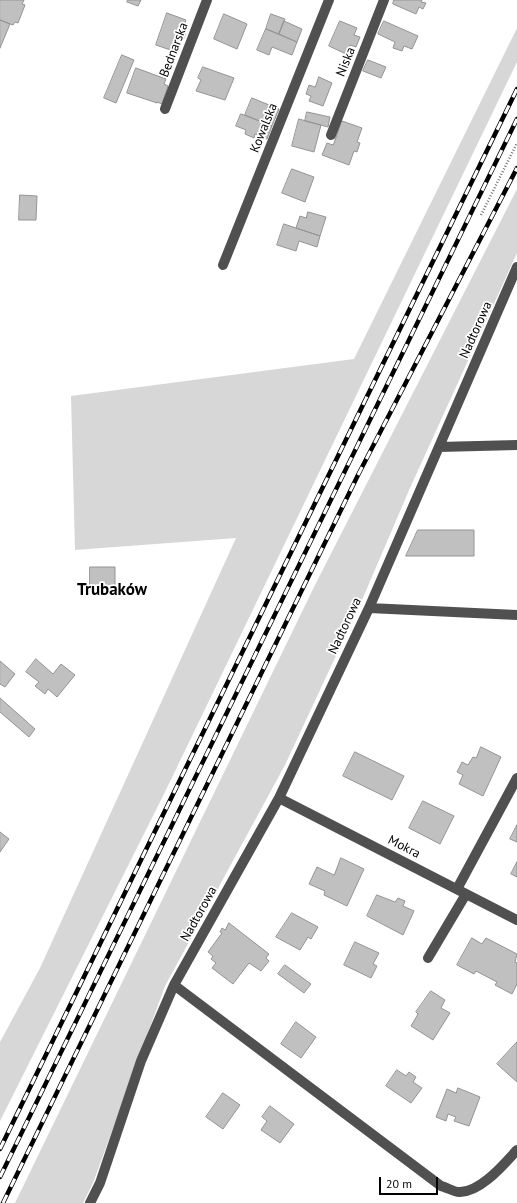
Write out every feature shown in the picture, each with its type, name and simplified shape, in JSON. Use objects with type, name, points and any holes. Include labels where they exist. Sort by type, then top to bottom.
[{"type":"street","name":"Bednarska","points":[[165,109],[207,0]]},
{"type":"street","name":"Kowalska","points":[[223,265],[329,0]]},
{"type":"street","name":"Niska","points":[[331,134],[384,0]]},
{"type":"street","name":"Nadtorowa","points":[[90,1203],[100,1183],[141,1061],[174,985],[279,798],[368,608],[517,267]]},
{"type":"street","points":[[439,447],[517,444]]},
{"type":"street","points":[[368,608],[517,615]]},
{"type":"street","points":[[428,958],[462,892],[517,778]]},
{"type":"street","name":"Mokra","points":[[279,798],[517,920]]},
{"type":"street","points":[[174,985],[441,1186],[459,1192],[476,1187],[499,1170],[517,1150]]},
{"type":"path","points":[[482,215],[517,144]]},
{"type":"shaded area","points":[[517,28],[517,62],[165,792],[0,1121],[0,1042],[40,968],[236,538],[75,550],[71,396],[354,359]]},
{"type":"shaded area","points":[[517,189],[517,253],[410,488],[362,600],[285,765],[165,986],[93,1183],[83,1203],[15,1203],[315,585]]},
{"type":"building","points":[[0,0],[24,0],[22,4],[25,5],[18,23],[15,22],[13,25],[0,20]]},
{"type":"building","points":[[128,0],[141,0],[138,6],[127,2]]},
{"type":"building","points":[[394,0],[422,0],[421,2],[426,3],[423,9],[419,7],[416,14],[393,4]]},
{"type":"building","points":[[167,13],[186,20],[182,32],[186,34],[183,40],[180,39],[176,52],[156,45]]},
{"type":"building","points":[[224,14],[247,24],[237,49],[214,39]]},
{"type":"building","points":[[271,14],[285,19],[279,34],[266,29]]},
{"type":"building","points":[[0,20],[10,24],[0,48]]},
{"type":"building","points":[[284,21],[302,29],[297,42],[279,34]]},
{"type":"building","points":[[340,21],[357,28],[354,35],[360,37],[356,47],[350,45],[346,54],[329,46]]},
{"type":"building","points":[[384,21],[418,36],[412,49],[404,46],[402,51],[393,48],[395,42],[378,34]]},
{"type":"building","points":[[266,29],[297,42],[292,55],[272,47],[269,55],[257,50]]},
{"type":"building","points":[[122,55],[134,60],[116,103],[104,98]]},
{"type":"building","points":[[368,60],[386,67],[381,78],[363,71]]},
{"type":"building","points":[[203,67],[234,78],[225,100],[196,91],[201,80],[198,78]]},
{"type":"building","points":[[136,68],[166,79],[164,84],[168,86],[162,104],[127,93]]},
{"type":"building","points":[[319,77],[332,83],[323,106],[309,101],[311,96],[306,94],[309,85],[315,87]]},
{"type":"building","points":[[252,98],[279,109],[272,126],[245,115]]},
{"type":"building","points":[[307,112],[330,117],[328,127],[305,121]]},
{"type":"building","points":[[241,114],[272,126],[267,139],[255,134],[254,138],[245,134],[246,130],[236,126]]},
{"type":"building","points":[[299,119],[321,125],[314,152],[292,146]]},
{"type":"building","points":[[342,121],[362,128],[357,142],[360,143],[357,152],[354,151],[349,165],[322,155],[327,143],[333,145]]},
{"type":"building","points":[[292,169],[314,177],[305,202],[282,193]]},
{"type":"building","points":[[20,195],[37,196],[36,220],[19,220]]},
{"type":"building","points":[[308,212],[326,217],[320,236],[296,228],[300,216],[306,218]]},
{"type":"building","points":[[284,224],[320,236],[317,247],[299,241],[296,251],[277,245]]},
{"type":"building","points":[[418,530],[474,530],[474,556],[406,556]]},
{"type":"building","points":[[90,567],[115,567],[115,591],[90,591]]},
{"type":"building","points":[[36,659],[53,674],[61,664],[75,675],[57,697],[48,689],[45,694],[35,686],[39,682],[26,672]]},
{"type":"building","points":[[0,661],[15,674],[5,687],[0,684]]},
{"type":"building","points":[[0,698],[35,729],[29,737],[0,712]]},
{"type":"building","points":[[481,747],[501,757],[483,796],[459,784],[463,775],[457,772],[462,762],[468,765],[473,757],[476,758]]},
{"type":"building","points":[[355,752],[404,776],[392,800],[343,776]]},
{"type":"building","points":[[423,801],[454,816],[440,844],[409,828]]},
{"type":"building","points":[[517,825],[517,842],[510,839]]},
{"type":"building","points":[[0,832],[9,839],[0,852]]},
{"type":"building","points":[[341,858],[364,869],[347,906],[324,895],[325,891],[309,884],[317,867],[334,875]]},
{"type":"building","points":[[517,862],[517,877],[511,874]]},
{"type":"building","points":[[377,895],[395,902],[398,898],[405,901],[403,906],[414,911],[403,935],[367,916]]},
{"type":"building","points":[[292,913],[318,927],[311,939],[308,937],[300,950],[276,937]]},
{"type":"building","points":[[229,923],[269,954],[266,958],[269,961],[261,971],[249,963],[233,984],[212,968],[216,963],[211,959],[213,956],[208,952],[222,933],[220,932],[222,928],[225,930]]},
{"type":"building","points":[[472,938],[482,944],[486,938],[517,954],[515,962],[517,963],[517,984],[512,994],[495,985],[497,982],[476,971],[474,974],[457,965]]},
{"type":"building","points":[[355,942],[379,953],[373,964],[377,966],[371,978],[344,965]]},
{"type":"building","points":[[285,965],[311,984],[304,993],[278,974]]},
{"type":"building","points":[[431,991],[445,1000],[441,1008],[450,1013],[433,1040],[411,1026],[418,1014],[416,1012]]},
{"type":"building","points":[[296,1022],[316,1037],[301,1058],[281,1044]]},
{"type":"building","points":[[517,1042],[517,1082],[497,1064]]},
{"type":"building","points":[[397,1070],[406,1076],[409,1072],[416,1077],[413,1082],[422,1088],[411,1103],[386,1086]]},
{"type":"building","points":[[458,1088],[480,1097],[469,1126],[454,1121],[456,1117],[448,1114],[446,1121],[436,1117],[447,1089],[456,1093]]},
{"type":"building","points":[[223,1093],[240,1105],[223,1129],[206,1117]]},
{"type":"building","points":[[270,1106],[294,1124],[280,1143],[261,1130],[267,1121],[262,1117]]},
{"type":"railway","points":[[0,1149],[517,89]]},
{"type":"railway","points":[[0,1177],[517,119]]},
{"type":"railway","points":[[3,1203],[358,475],[517,168]]},
{"type":"district","name":"Trubaków","points":[[112,590]]}]
